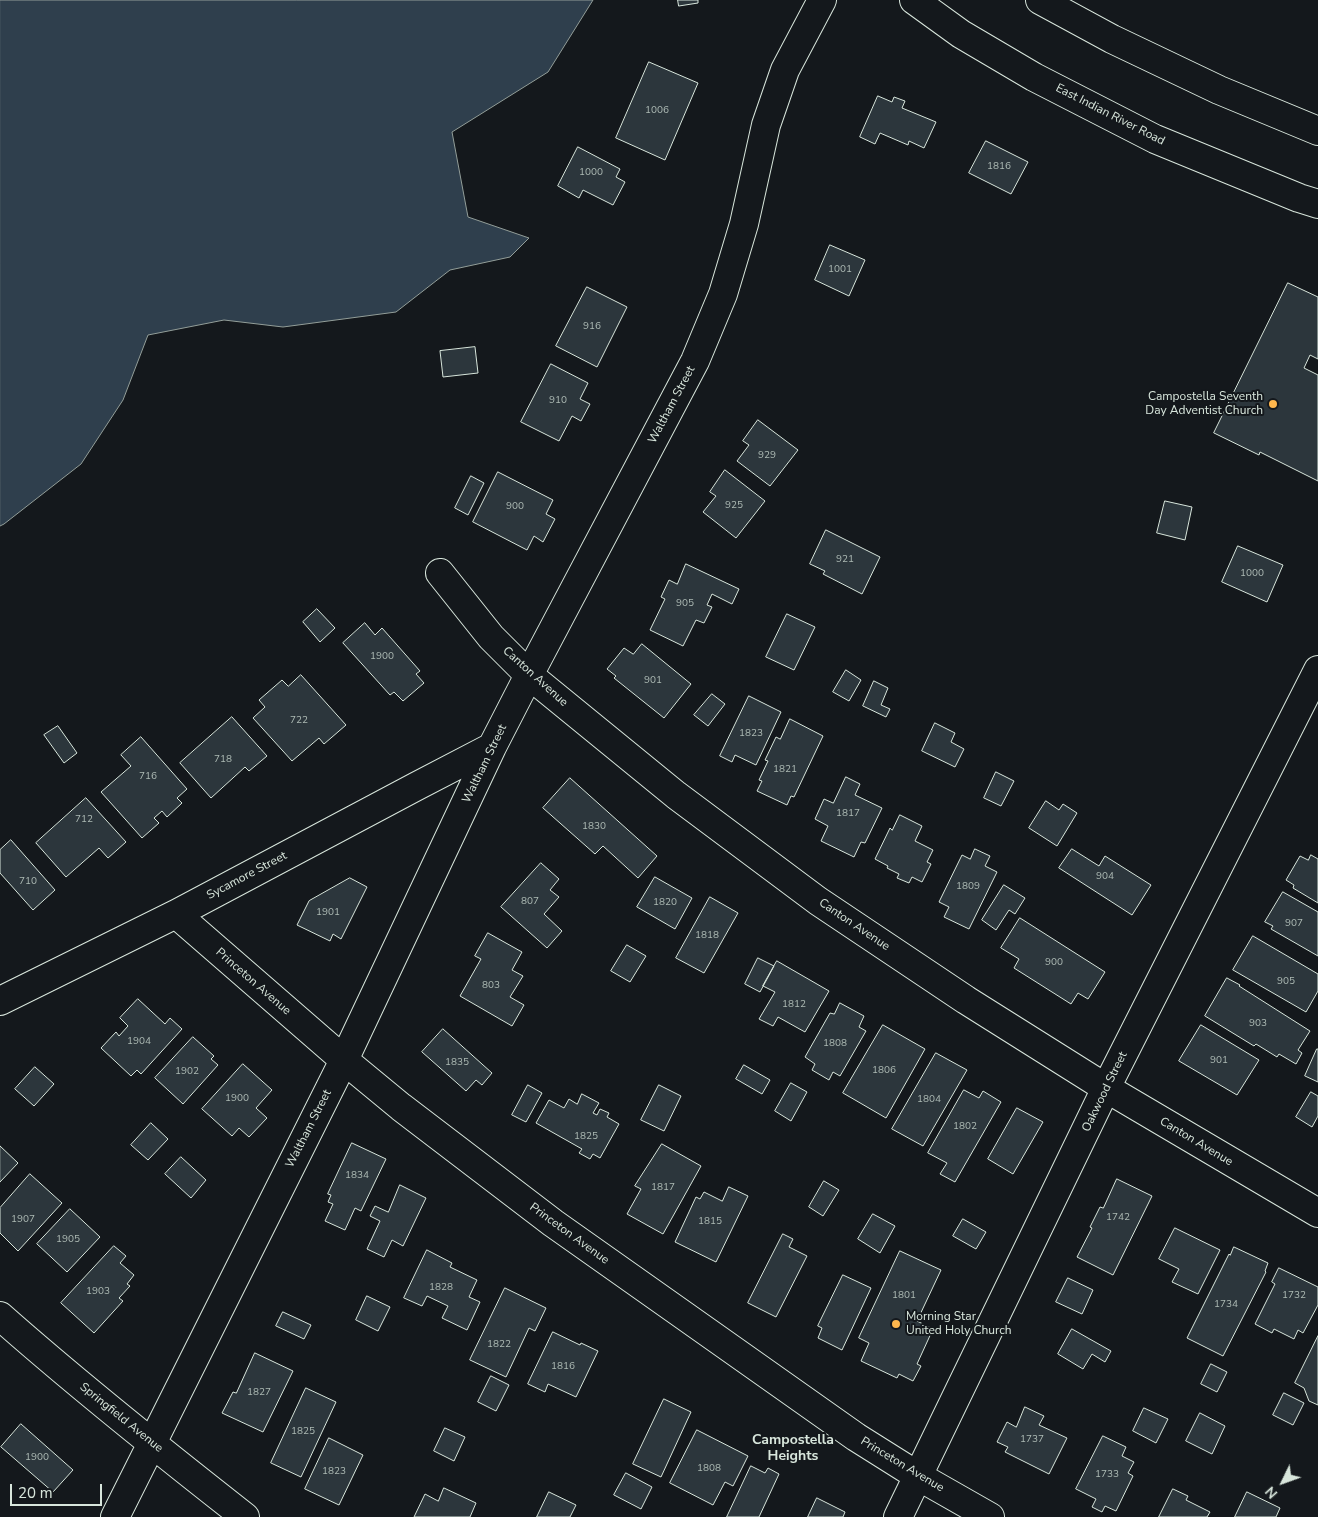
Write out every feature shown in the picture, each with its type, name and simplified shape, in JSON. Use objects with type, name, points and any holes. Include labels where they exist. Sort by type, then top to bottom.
[{"type":"street","name":"Waltham Street","points":[[115,1517],[344,1060],[492,747],[695,361],[723,294],[744,224],[769,116],[785,70],[822,0]]},
{"type":"street","name":"East Indian River Road","points":[[914,0],[977,44],[1155,139],[1318,204]]},
{"type":"street","points":[[1040,0],[1112,40],[1219,90],[1318,131]]},
{"type":"street","name":"Canton Avenue","points":[[440,573],[491,636],[529,674],[676,795],[818,901],[966,1000],[1106,1088],[1318,1213]]},
{"type":"street","name":"Oakwood Street","points":[[898,1517],[1106,1088],[1308,719],[1318,670]]},
{"type":"street","name":"Sycamore Street","points":[[0,1001],[176,914],[492,747]]},
{"type":"street","name":"Princeton Avenue","points":[[176,914],[401,1107],[553,1223],[856,1437],[918,1476],[990,1517]]},
{"type":"street","name":"Springfield Avenue","points":[[0,1316],[37,1349],[245,1517]]},
{"type":"water","points":[[0,0],[593,0],[548,72],[452,132],[468,217],[529,238],[510,257],[450,270],[396,312],[283,327],[224,320],[148,335],[123,400],[81,464],[0,526]]},
{"type":"building","points":[[678,0],[698,0],[698,3],[679,6]]},
{"type":"building","points":[[649,62],[698,83],[665,160],[616,138]]},
{"type":"building","points":[[878,96],[892,102],[894,97],[905,101],[902,108],[936,122],[924,148],[909,141],[908,145],[880,133],[875,144],[860,137]]},
{"type":"building","points":[[986,141],[1028,162],[1011,194],[969,173]]},
{"type":"building","points":[[578,147],[620,169],[616,177],[625,182],[613,205],[583,190],[579,198],[558,186]]},
{"type":"building","points":[[830,245],[865,260],[849,296],[815,280]]},
{"type":"building","name":"Campostella Seventh Day Adventist Church","points":[[1288,283],[1318,297],[1318,359],[1310,355],[1304,368],[1318,375],[1318,481],[1260,452],[1259,455],[1214,433]]},
{"type":"building","points":[[587,287],[627,307],[597,367],[556,346]]},
{"type":"building","points":[[475,347],[478,373],[443,377],[440,351]]},
{"type":"building","points":[[551,364],[588,383],[580,399],[590,404],[581,421],[572,416],[559,441],[521,422]]},
{"type":"building","points":[[758,420],[798,450],[770,486],[737,461],[749,445],[743,441]]},
{"type":"building","points":[[725,470],[765,501],[736,538],[703,512],[716,496],[710,492]]},
{"type":"building","points":[[498,472],[553,500],[546,514],[555,519],[543,542],[534,536],[527,550],[473,522]]},
{"type":"building","points":[[471,476],[484,483],[468,515],[455,508]]},
{"type":"building","points":[[1165,501],[1192,507],[1185,540],[1157,533]]},
{"type":"building","points":[[826,530],[880,557],[862,594],[823,574],[825,571],[810,564]]},
{"type":"building","points":[[1238,546],[1283,565],[1267,602],[1222,582]]},
{"type":"building","points":[[686,564],[739,589],[732,604],[712,594],[707,605],[712,607],[704,623],[696,620],[683,646],[650,630],[665,599],[661,597],[669,580],[677,584]]},
{"type":"building","points":[[317,609],[335,628],[320,642],[303,622]]},
{"type":"building","points":[[787,614],[815,627],[794,670],[766,657]]},
{"type":"building","points":[[365,623],[375,635],[382,628],[420,671],[416,674],[424,683],[403,701],[394,692],[390,695],[343,643]]},
{"type":"building","points":[[642,644],[691,684],[664,718],[614,678],[616,676],[607,669],[624,648],[633,654]]},
{"type":"building","points":[[846,670],[861,680],[849,701],[833,692]]},
{"type":"building","points":[[301,675],[346,725],[324,744],[319,738],[292,761],[253,718],[265,707],[259,700],[282,680],[288,686]]},
{"type":"building","points":[[874,681],[888,688],[881,705],[890,709],[886,717],[863,706]]},
{"type":"building","points":[[712,694],[725,704],[708,726],[694,715]]},
{"type":"building","points":[[749,696],[781,712],[756,765],[735,755],[732,762],[720,756]]},
{"type":"building","points":[[232,717],[267,756],[249,771],[245,767],[211,798],[180,763]]},
{"type":"building","points":[[790,719],[823,736],[794,797],[791,796],[787,805],[757,791],[762,781],[759,780],[768,761],[765,760],[776,737],[780,739]]},
{"type":"building","points":[[935,723],[955,733],[951,742],[964,749],[955,767],[922,751]]},
{"type":"building","points":[[58,726],[77,753],[64,763],[44,735]]},
{"type":"building","points":[[141,737],[187,789],[177,798],[182,803],[167,817],[162,811],[154,818],[159,823],[142,838],[101,792],[131,766],[121,755]]},
{"type":"building","points":[[996,772],[1014,781],[1001,806],[984,798]]},
{"type":"building","points":[[846,777],[860,784],[855,795],[882,808],[865,843],[861,842],[854,857],[821,841],[828,826],[815,819],[824,799],[833,803]]},
{"type":"building","points":[[570,778],[657,856],[638,878],[603,846],[595,854],[543,808]]},
{"type":"building","points":[[86,798],[126,842],[108,858],[99,848],[66,877],[36,843]]},
{"type":"building","points":[[1046,801],[1059,810],[1063,804],[1077,813],[1057,846],[1029,828]]},
{"type":"building","points":[[900,815],[922,826],[915,841],[933,850],[927,862],[931,864],[922,882],[912,877],[909,883],[897,878],[899,874],[875,859],[890,828],[892,830]]},
{"type":"building","points":[[11,840],[55,890],[33,910],[0,873],[0,850]]},
{"type":"building","points":[[975,849],[990,856],[985,866],[997,872],[969,929],[944,917],[949,907],[939,902],[962,855],[970,859]]},
{"type":"building","points":[[1072,849],[1099,866],[1105,856],[1151,885],[1132,915],[1059,868]]},
{"type":"building","points":[[1311,855],[1318,859],[1318,903],[1293,888],[1294,885],[1286,880],[1300,856],[1308,860]]},
{"type":"building","points":[[541,863],[559,879],[550,890],[559,897],[544,914],[562,931],[547,948],[501,907]]},
{"type":"building","points":[[655,877],[692,898],[675,929],[637,907]]},
{"type":"building","points":[[350,878],[367,887],[341,939],[333,934],[330,941],[297,925],[309,901]]},
{"type":"building","points":[[1004,885],[1025,898],[1015,914],[1009,910],[996,930],[982,920]]},
{"type":"building","points":[[1283,892],[1318,912],[1318,956],[1271,929],[1273,926],[1265,922]]},
{"type":"building","points":[[710,897],[738,913],[704,973],[676,958]]},
{"type":"building","points":[[1020,918],[1105,972],[1088,999],[1078,993],[1071,1004],[1014,968],[1019,959],[1001,948]]},
{"type":"building","points":[[488,933],[522,952],[512,970],[523,976],[510,997],[524,1005],[512,1026],[460,996],[481,959],[475,956]]},
{"type":"building","points":[[1253,936],[1318,974],[1318,991],[1306,1012],[1233,970]]},
{"type":"building","points":[[627,945],[646,956],[630,982],[611,971]]},
{"type":"building","points":[[758,958],[774,966],[760,992],[745,984]]},
{"type":"building","points":[[777,961],[829,991],[805,1032],[778,1017],[773,1026],[759,1019],[775,992],[763,986]]},
{"type":"building","points":[[1227,978],[1310,1031],[1298,1050],[1302,1053],[1296,1064],[1279,1054],[1277,1057],[1256,1044],[1254,1046],[1205,1016]]},
{"type":"building","points":[[138,999],[165,1024],[170,1018],[182,1029],[141,1074],[137,1070],[131,1076],[101,1048],[116,1032],[119,1036],[128,1026],[120,1018]]},
{"type":"building","points":[[840,1003],[864,1016],[859,1027],[866,1031],[840,1076],[833,1072],[829,1080],[812,1070],[815,1064],[805,1057],[830,1013],[834,1014]]},
{"type":"building","points":[[883,1025],[925,1049],[886,1118],[843,1093]]},
{"type":"building","points":[[1201,1025],[1259,1060],[1237,1095],[1179,1061]]},
{"type":"building","points":[[443,1029],[492,1073],[482,1085],[476,1080],[466,1091],[422,1052]]},
{"type":"building","points":[[193,1037],[214,1056],[211,1059],[218,1065],[183,1104],[155,1078]]},
{"type":"building","points":[[1318,1049],[1318,1082],[1305,1076]]},
{"type":"building","points":[[936,1053],[967,1070],[923,1146],[892,1129]]},
{"type":"building","points":[[243,1064],[272,1090],[256,1108],[267,1118],[249,1137],[239,1128],[232,1136],[202,1109]]},
{"type":"building","points":[[744,1065],[770,1080],[762,1094],[736,1079]]},
{"type":"building","points":[[35,1067],[54,1084],[34,1106],[15,1089]]},
{"type":"building","points":[[791,1083],[807,1092],[791,1121],[775,1111]]},
{"type":"building","points":[[528,1085],[542,1093],[526,1122],[512,1115]]},
{"type":"building","points":[[659,1085],[681,1096],[664,1131],[641,1120]]},
{"type":"building","points":[[964,1090],[979,1098],[983,1091],[1001,1102],[955,1182],[940,1174],[947,1163],[928,1153]]},
{"type":"building","points":[[1311,1092],[1318,1096],[1318,1116],[1312,1127],[1296,1117]]},
{"type":"building","points":[[582,1094],[599,1103],[593,1113],[597,1115],[600,1109],[609,1113],[607,1117],[619,1124],[600,1158],[593,1154],[590,1159],[579,1153],[582,1149],[536,1123],[549,1100],[564,1108],[569,1099],[577,1104]]},
{"type":"building","points":[[1017,1108],[1043,1122],[1013,1174],[988,1159]]},
{"type":"building","points":[[151,1123],[168,1139],[148,1160],[131,1145]]},
{"type":"building","points":[[352,1143],[386,1159],[361,1211],[355,1208],[345,1230],[325,1221],[333,1204],[328,1202],[331,1195],[328,1194]]},
{"type":"building","points":[[662,1144],[701,1166],[663,1234],[627,1214],[641,1189],[635,1186]]},
{"type":"building","points":[[0,1146],[18,1163],[0,1182]]},
{"type":"building","points":[[181,1157],[206,1180],[191,1198],[165,1174]]},
{"type":"building","points":[[30,1174],[62,1203],[18,1251],[0,1233],[0,1208]]},
{"type":"building","points":[[1117,1179],[1152,1196],[1113,1275],[1077,1257],[1092,1228],[1090,1227],[1100,1207],[1103,1208]]},
{"type":"building","points":[[824,1181],[839,1190],[823,1216],[809,1207]]},
{"type":"building","points":[[400,1185],[426,1198],[403,1246],[392,1240],[384,1257],[367,1249],[380,1221],[370,1216],[375,1206],[388,1212]]},
{"type":"building","points":[[729,1187],[748,1196],[716,1262],[675,1242],[696,1197],[700,1199],[704,1192],[722,1201]]},
{"type":"building","points":[[70,1209],[100,1237],[67,1272],[37,1244]]},
{"type":"building","points":[[873,1214],[895,1226],[880,1253],[858,1239]]},
{"type":"building","points":[[963,1219],[986,1232],[976,1249],[953,1236]]},
{"type":"building","points":[[1175,1228],[1220,1250],[1198,1294],[1172,1282],[1179,1269],[1159,1259]]},
{"type":"building","points":[[783,1234],[793,1239],[789,1247],[807,1256],[776,1317],[748,1303]]},
{"type":"building","points":[[114,1246],[126,1256],[120,1263],[134,1275],[127,1284],[130,1286],[119,1298],[123,1301],[94,1333],[61,1303]]},
{"type":"building","points":[[1234,1247],[1268,1263],[1266,1272],[1223,1356],[1187,1338]]},
{"type":"building","points":[[427,1250],[452,1263],[450,1267],[477,1280],[469,1297],[480,1302],[467,1330],[442,1318],[448,1306],[427,1296],[422,1306],[404,1298]]},
{"type":"building","points":[[900,1251],[941,1270],[917,1321],[933,1329],[917,1364],[921,1366],[913,1381],[899,1374],[897,1378],[861,1361],[869,1343],[859,1338]]},
{"type":"building","points":[[1279,1268],[1318,1287],[1318,1305],[1303,1333],[1298,1330],[1294,1339],[1274,1329],[1272,1333],[1255,1324],[1275,1284],[1272,1282]]},
{"type":"building","points":[[843,1275],[871,1288],[842,1350],[818,1338],[822,1328],[818,1326]]},
{"type":"building","points":[[1068,1278],[1093,1290],[1082,1314],[1056,1302]]},
{"type":"building","points":[[505,1288],[546,1308],[535,1331],[529,1328],[506,1377],[470,1360]]},
{"type":"building","points":[[367,1296],[390,1307],[378,1331],[356,1320]]},
{"type":"building","points":[[283,1312],[311,1325],[304,1339],[276,1326]]},
{"type":"building","points":[[1072,1329],[1111,1351],[1105,1362],[1092,1354],[1083,1369],[1058,1354]]},
{"type":"building","points":[[553,1332],[598,1351],[576,1397],[548,1384],[545,1392],[528,1384]]},
{"type":"building","points":[[1318,1336],[1318,1405],[1309,1401],[1304,1388],[1295,1383]]},
{"type":"building","points":[[255,1353],[293,1371],[263,1432],[222,1413],[233,1392],[236,1393]]},
{"type":"building","points":[[1211,1364],[1227,1372],[1217,1392],[1201,1384]]},
{"type":"building","points":[[491,1376],[509,1385],[496,1411],[478,1402]]},
{"type":"building","points":[[306,1388],[336,1402],[301,1477],[271,1463]]},
{"type":"building","points":[[1284,1393],[1304,1403],[1293,1425],[1273,1415]]},
{"type":"building","points":[[664,1399],[691,1412],[661,1477],[633,1464]]},
{"type":"building","points":[[1025,1407],[1044,1416],[1039,1425],[1067,1438],[1049,1474],[1005,1452],[1008,1447],[997,1442],[1007,1422],[1016,1427]]},
{"type":"building","points":[[1144,1408],[1168,1419],[1156,1443],[1133,1431]]},
{"type":"building","points":[[1200,1413],[1225,1426],[1212,1454],[1186,1441]]},
{"type":"building","points":[[21,1424],[73,1470],[53,1492],[1,1447]]},
{"type":"building","points":[[445,1428],[465,1437],[454,1461],[434,1451]]},
{"type":"building","points":[[697,1430],[748,1456],[733,1486],[725,1482],[713,1505],[670,1483]]},
{"type":"building","points":[[1103,1436],[1126,1447],[1122,1456],[1134,1462],[1128,1473],[1133,1476],[1116,1511],[1105,1506],[1102,1512],[1092,1507],[1096,1499],[1076,1489]]},
{"type":"building","points":[[329,1438],[363,1455],[339,1505],[305,1489]]},
{"type":"building","points":[[751,1466],[765,1473],[768,1468],[779,1474],[759,1517],[727,1517]]},
{"type":"building","points":[[626,1473],[652,1487],[641,1509],[614,1495]]},
{"type":"building","points":[[444,1488],[476,1503],[470,1517],[414,1517],[425,1494],[438,1501]]},
{"type":"building","points":[[1173,1489],[1188,1496],[1186,1500],[1210,1512],[1207,1517],[1159,1517]]},
{"type":"building","points":[[549,1492],[576,1505],[570,1517],[537,1517]]},
{"type":"building","points":[[1247,1492],[1280,1508],[1276,1517],[1235,1517]]},
{"type":"building","points":[[817,1498],[845,1512],[843,1517],[808,1517]]},
{"type":"place","name":"Campostella Seventh Day Adventist Church","points":[[1273,404]]},
{"type":"place","name":"Morning Star United Holy Church","points":[[896,1324]]},
{"type":"district","name":"Campostella Heights","points":[[793,1449]]}]
